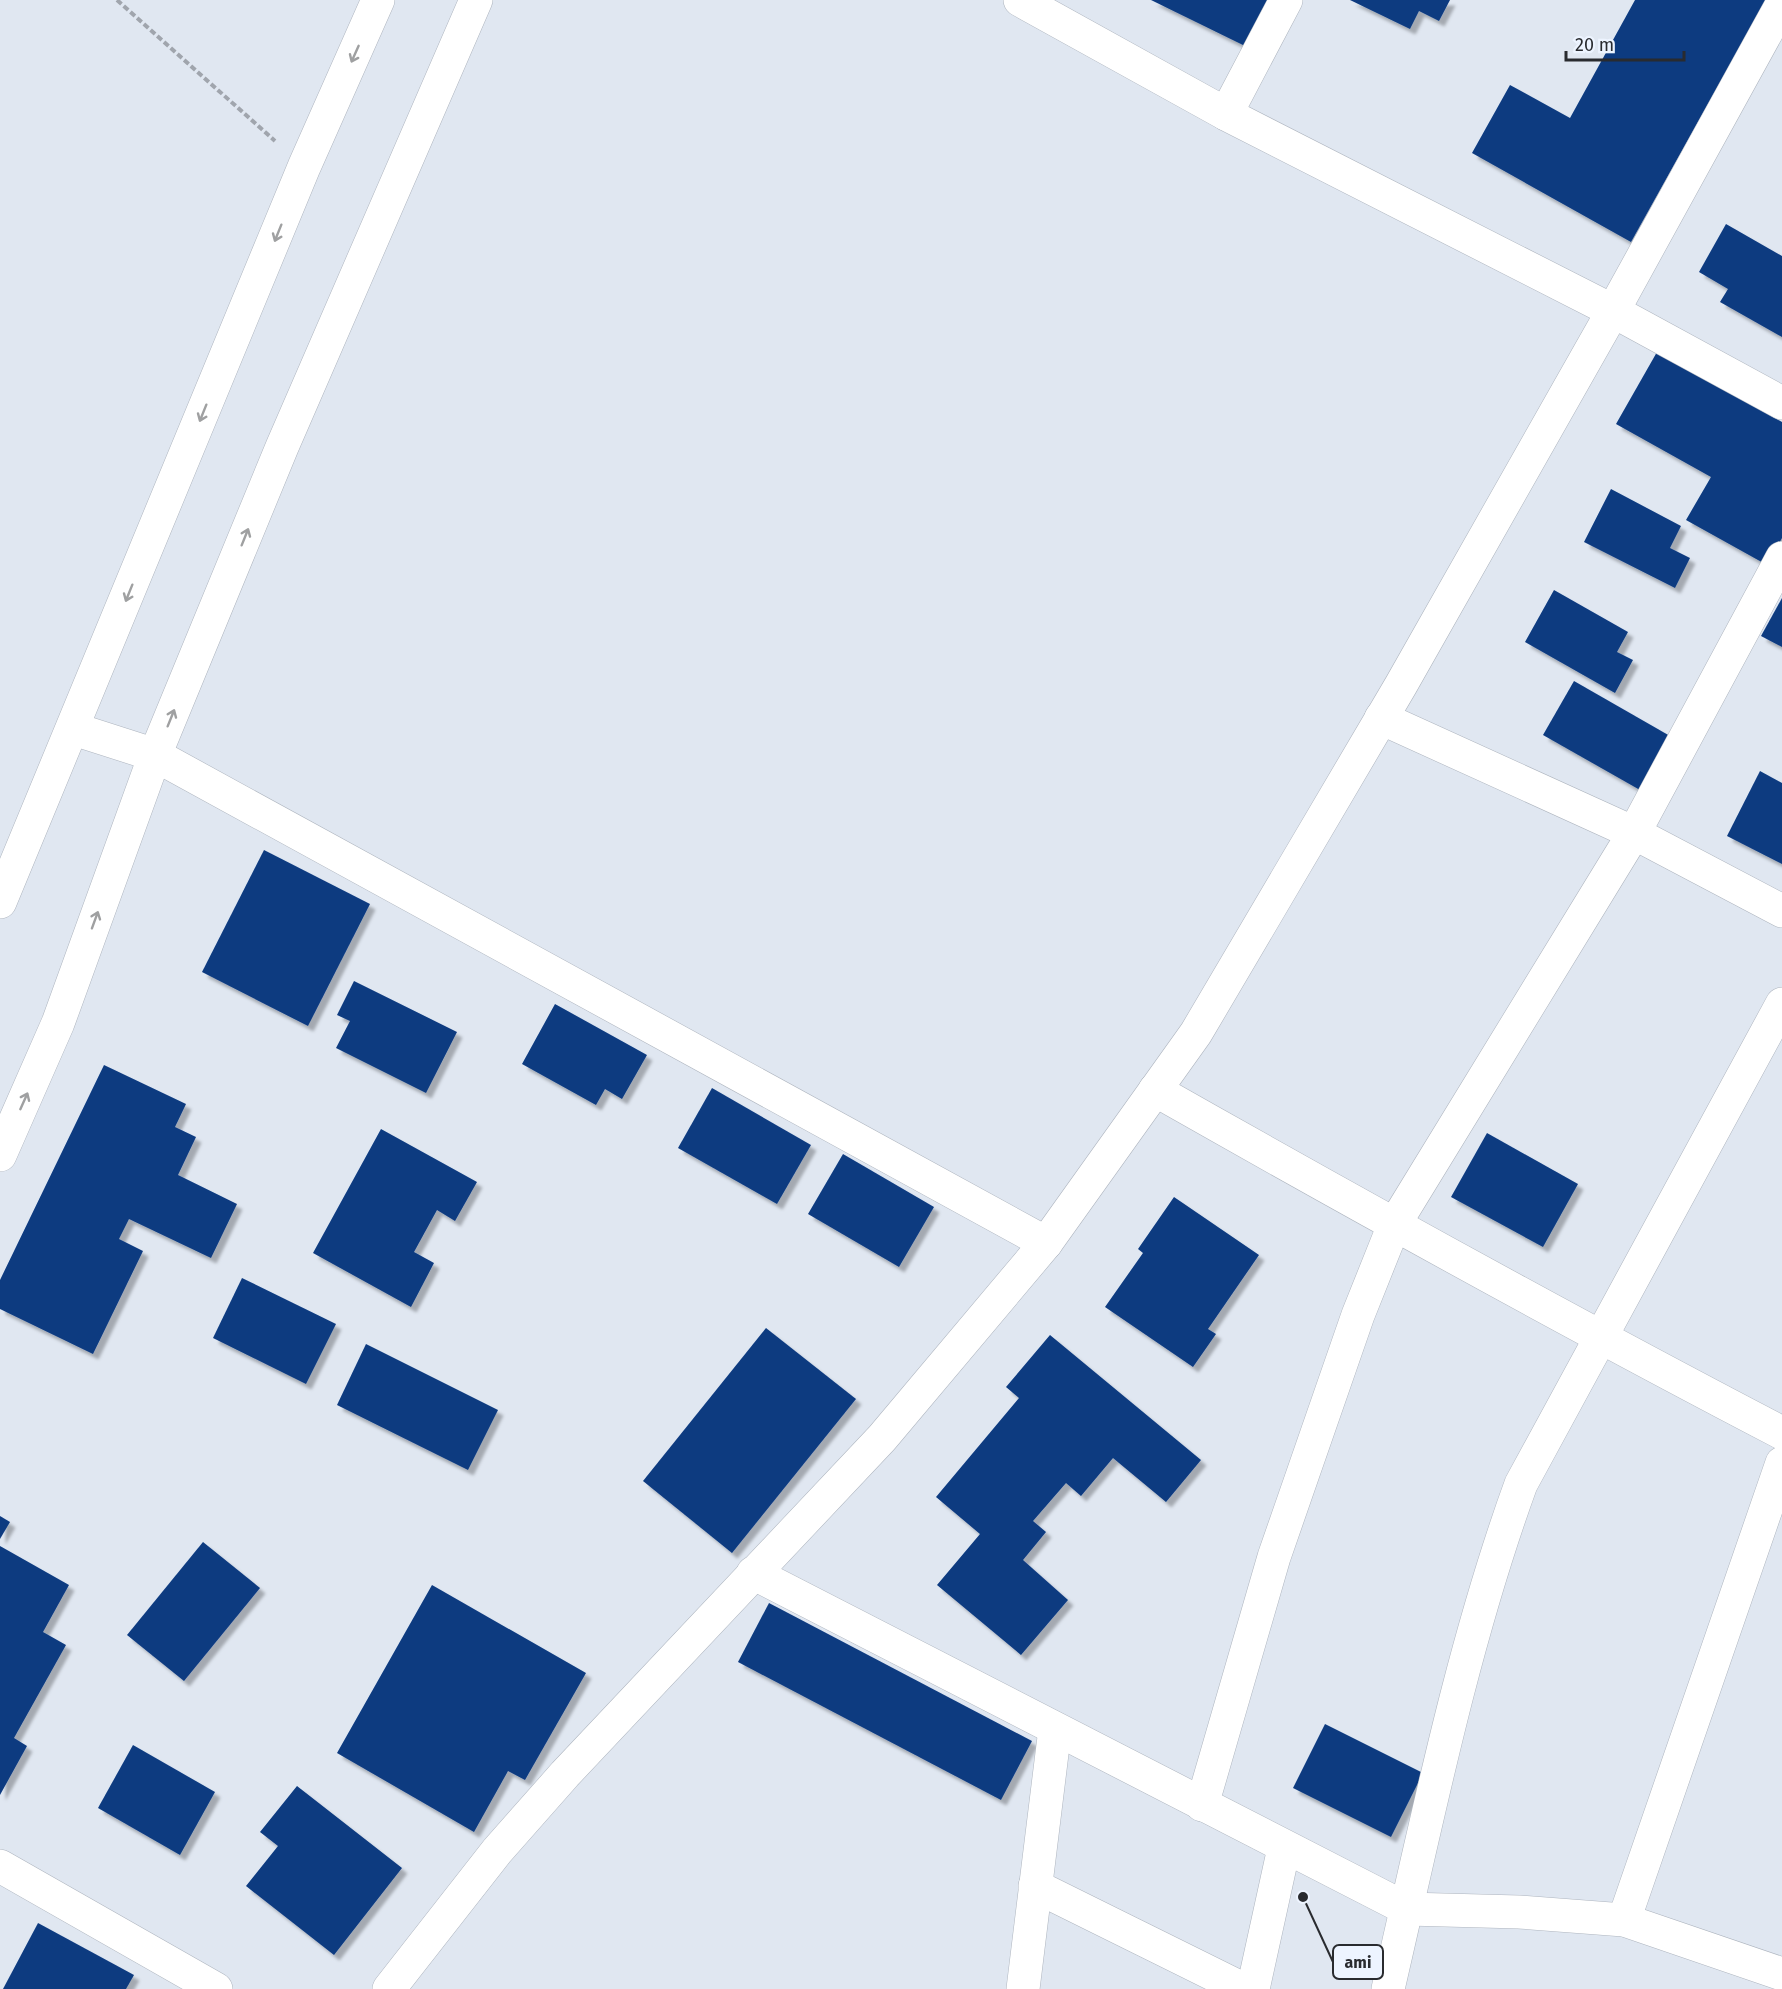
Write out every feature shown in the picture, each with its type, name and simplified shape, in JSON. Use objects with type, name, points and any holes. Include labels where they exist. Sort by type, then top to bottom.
[{"type":"street","points":[[0,902],[74,729],[304,167],[378,0]]},
{"type":"street","points":[[0,1155],[58,1023],[155,755],[282,447],[476,0]]},
{"type":"street","points":[[1020,0],[1226,114],[1613,310],[1782,403]]},
{"type":"street","points":[[1226,114],[1286,0]]},
{"type":"street","points":[[389,1989],[497,1851],[753,1573],[882,1438],[1046,1243],[1196,1033],[1382,718],[1613,310],[1782,4]]},
{"type":"street","points":[[1202,1805],[1274,1557],[1358,1315],[1394,1225],[1634,833],[1782,558]]},
{"type":"street","points":[[1382,718],[1634,833],[1782,911]]},
{"type":"street","points":[[74,729],[155,755],[1046,1243]]},
{"type":"street","points":[[1388,1989],[1477,1621],[1497,1550],[1521,1484],[1782,1004]]},
{"type":"street","points":[[1155,1090],[1601,1339],[1782,1433]]},
{"type":"street","points":[[1624,1920],[1782,1462]]},
{"type":"street","points":[[753,1573],[1284,1848],[1407,1909],[1519,1912],[1624,1920],[1782,1974]]},
{"type":"street","points":[[1023,1989],[1055,1729]]},
{"type":"street","points":[[1253,1989],[1284,1848]]},
{"type":"street","points":[[0,1866],[216,1989]]},
{"type":"street","points":[[1035,1886],[1243,1989]]},
{"type":"path","points":[[117,0],[304,167]]},
{"type":"building","points":[[1151,0],[1268,0],[1245,46]]},
{"type":"building","points":[[1350,0],[1450,0],[1439,21],[1419,11],[1410,29]]},
{"type":"building","points":[[1635,0],[1766,0],[1631,242],[1472,153],[1510,85],[1570,118]]},
{"type":"building","points":[[1726,224],[1782,256],[1782,337],[1720,302],[1728,289],[1699,272]]},
{"type":"building","points":[[1657,352],[1782,422],[1782,538],[1767,565],[1686,520],[1711,477],[1616,424]]},
{"type":"building","points":[[1611,489],[1681,526],[1670,548],[1690,558],[1675,588],[1584,542]]},
{"type":"building","points":[[1554,590],[1628,632],[1617,652],[1633,660],[1615,693],[1525,642]]},
{"type":"building","points":[[1782,598],[1782,647],[1761,636]]},
{"type":"building","points":[[1574,681],[1670,736],[1640,790],[1543,735]]},
{"type":"building","points":[[1760,771],[1782,783],[1782,864],[1727,836]]},
{"type":"building","points":[[264,850],[370,904],[308,1026],[202,972]]},
{"type":"building","points":[[354,981],[457,1032],[426,1093],[336,1048],[350,1021],[337,1015]]},
{"type":"building","points":[[555,1004],[647,1055],[622,1099],[605,1089],[596,1105],[522,1064]]},
{"type":"building","points":[[104,1065],[186,1104],[175,1127],[196,1137],[178,1175],[237,1204],[211,1258],[129,1219],[119,1239],[143,1251],[93,1354],[0,1309],[0,1280]]},
{"type":"building","points":[[712,1088],[811,1145],[777,1204],[678,1148]]},
{"type":"building","points":[[381,1129],[477,1182],[455,1221],[437,1210],[414,1252],[434,1263],[411,1307],[313,1253]]},
{"type":"building","points":[[1487,1133],[1578,1184],[1543,1247],[1451,1197]]},
{"type":"building","points":[[843,1154],[934,1207],[899,1267],[808,1214]]},
{"type":"building","points":[[1174,1197],[1259,1255],[1208,1329],[1216,1334],[1193,1367],[1105,1307],[1143,1253],[1138,1249]]},
{"type":"building","points":[[242,1278],[336,1324],[306,1384],[213,1338]]},
{"type":"building","points":[[766,1328],[856,1399],[732,1553],[643,1481]]},
{"type":"building","points":[[1050,1335],[1201,1460],[1166,1502],[1113,1458],[1081,1496],[1066,1483],[1033,1521],[1046,1532],[1023,1560],[1068,1600],[1021,1655],[937,1585],[980,1534],[936,1497],[1019,1398],[1006,1387]]},
{"type":"building","points":[[366,1344],[498,1410],[468,1470],[337,1405]]},
{"type":"building","points":[[0,1516],[10,1522],[0,1539]]},
{"type":"building","points":[[203,1542],[260,1588],[184,1681],[127,1635]]},
{"type":"building","points":[[0,1546],[69,1585],[43,1632],[66,1645],[14,1738],[27,1746],[0,1795]]},
{"type":"building","points":[[432,1585],[586,1673],[525,1780],[508,1771],[474,1832],[337,1753]]},
{"type":"building","points":[[769,1603],[1032,1741],[1001,1800],[738,1662]]},
{"type":"building","points":[[1325,1724],[1423,1773],[1391,1837],[1293,1788]]},
{"type":"building","points":[[133,1745],[215,1792],[180,1855],[98,1808]]},
{"type":"building","points":[[297,1786],[402,1868],[334,1955],[246,1886],[278,1846],[260,1832]]},
{"type":"building","points":[[38,1923],[134,1975],[126,1989],[3,1989]]},
{"type":"place","name":"ami","points":[[1303,1897]]}]
